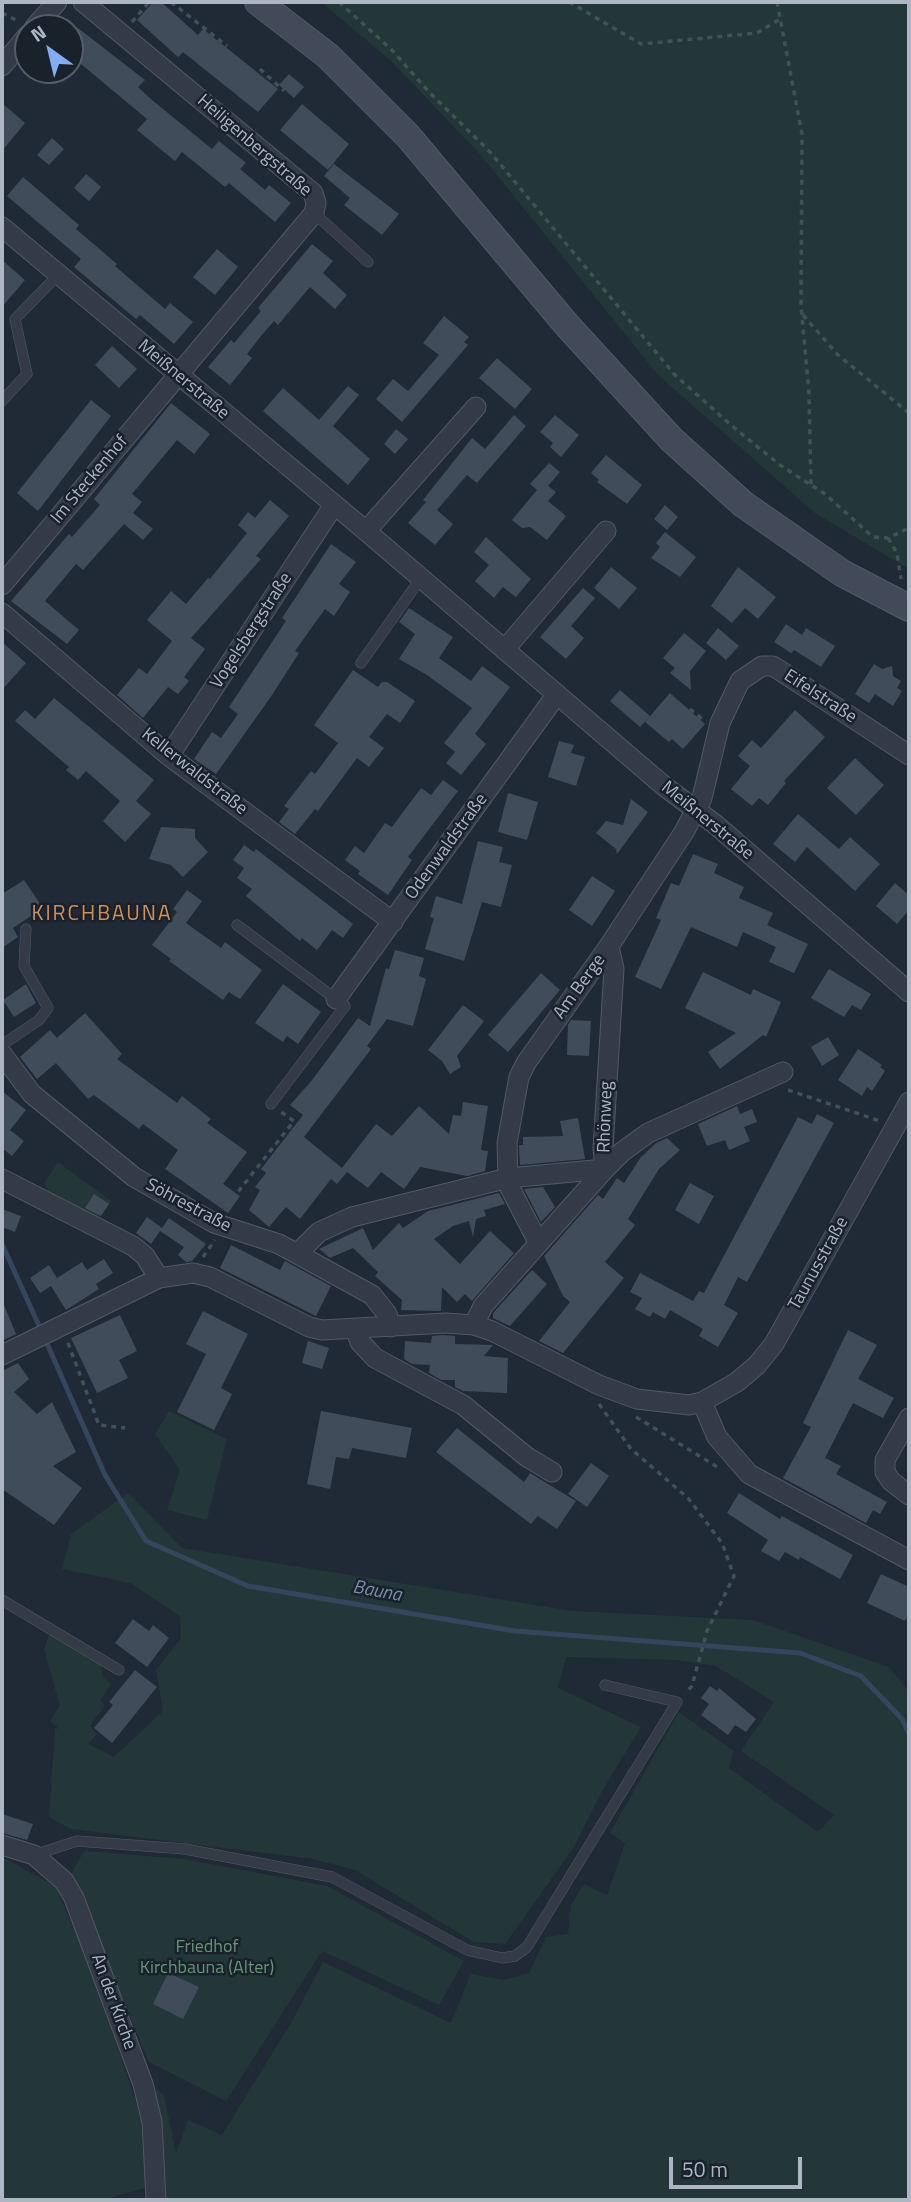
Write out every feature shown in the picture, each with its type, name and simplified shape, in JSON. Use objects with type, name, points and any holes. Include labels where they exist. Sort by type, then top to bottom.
[{"type":"main road","points":[[258,2],[328,56],[408,136],[566,324],[671,439],[743,504],[842,573],[903,605]]},
{"type":"street","name":"Heiligenbergstraße","points":[[83,2],[313,193],[316,202],[314,213],[177,376]]},
{"type":"street","points":[[2,66],[14,52]]},
{"type":"street","name":"Meißnerstraße","points":[[2,228],[366,531],[909,992]]},
{"type":"street","name":"Im Steckenhof","points":[[2,585],[177,376]]},
{"type":"street","points":[[366,531],[475,407]]},
{"type":"street","name":"Vogelsbergstraße","points":[[169,756],[334,505]]},
{"type":"street","points":[[505,649],[606,531]]},
{"type":"street","name":"Kellerwaldstraße","points":[[2,613],[169,756],[393,922]]},
{"type":"street","name":"Eifelstraße","points":[[695,810],[708,780],[720,723],[740,681],[762,666],[773,666],[909,755]]},
{"type":"street","name":"Odenwaldstraße","points":[[336,999],[557,694]]},
{"type":"street","name":"Am Berge","points":[[538,1242],[510,1188],[508,1178],[507,1143],[519,1077],[526,1063],[609,946],[695,810]]},
{"type":"street","name":"Rhönweg","points":[[474,1325],[483,1306],[605,1169],[603,1148],[614,969],[609,946]]},
{"type":"street","name":"Söhrestraße","points":[[2,1054],[32,1094],[101,1153],[170,1200],[223,1227],[279,1244],[298,1253],[372,1296],[387,1314],[391,1327]]},
{"type":"street","points":[[298,1253],[310,1238],[352,1217],[508,1178],[605,1169],[622,1152],[648,1133],[786,1081]]},
{"type":"street","name":"Taunusstraße","points":[[702,1402],[737,1382],[774,1345],[903,1117]]},
{"type":"street","points":[[2,1180],[133,1246],[145,1256],[159,1278]]},
{"type":"street","points":[[2,1355],[63,1328],[159,1278],[193,1273],[210,1278],[309,1327],[391,1327],[446,1323],[474,1325],[492,1331],[599,1385],[636,1399],[689,1405],[702,1402],[717,1437],[749,1474],[878,1546],[909,1560]]},
{"type":"street","points":[[355,1328],[360,1342],[375,1358],[463,1405],[527,1457],[552,1472]]},
{"type":"street","points":[[909,1418],[885,1460],[885,1472],[897,1488],[909,1496]]},
{"type":"street","name":"An der Kirche","points":[[2,1845],[34,1855],[64,1881],[74,1898],[143,2084],[152,2122],[156,2200]]},
{"type":"lane","points":[[314,213],[368,262]]},
{"type":"lane","points":[[2,401],[27,374],[15,319],[58,275]]},
{"type":"lane","points":[[361,663],[421,578]]},
{"type":"lane","points":[[237,925],[345,1006],[271,1104]]},
{"type":"lane","points":[[2,1045],[39,1020],[48,1007],[24,965],[26,929]]},
{"type":"lane","points":[[2,1601],[119,1671]]},
{"type":"lane","points":[[34,1855],[77,1841],[185,1849],[332,1877],[467,1950],[502,1958],[515,1956],[527,1947],[677,1702],[605,1685]]},
{"type":"path","points":[[122,35],[149,2]]},
{"type":"path","points":[[171,2],[228,46]]},
{"type":"path","points":[[339,2],[392,50],[428,91],[491,153],[674,374],[732,426],[811,487],[825,494],[873,537],[888,538],[909,528]]},
{"type":"path","points":[[569,2],[640,44],[757,33],[780,19]]},
{"type":"path","points":[[777,2],[802,134],[802,313],[809,383],[811,487]]},
{"type":"path","points":[[260,69],[284,91]]},
{"type":"path","points":[[802,313],[838,355],[909,413]]},
{"type":"path","points":[[888,538],[897,553],[902,577],[903,605]]},
{"type":"path","points":[[786,1081],[903,1117]]},
{"type":"path","points":[[229,1203],[294,1121],[271,1104]]},
{"type":"path","points":[[193,1273],[223,1227]]},
{"type":"path","points":[[63,1328],[99,1425],[125,1428]]},
{"type":"path","points":[[599,1385],[597,1402],[631,1449],[688,1499],[722,1544],[734,1576],[707,1631],[692,1686],[677,1702]]},
{"type":"path","points":[[626,1411],[718,1468],[749,1474]]},
{"type":"green space","points":[[321,2],[909,2],[909,569],[815,513],[659,376],[479,153],[390,60]]},
{"type":"green space","points":[[58,1162],[111,1201],[99,1219],[51,1195],[44,1183]]},
{"type":"green space","points":[[169,1411],[227,1439],[207,1520],[167,1510],[180,1470],[155,1434]]},
{"type":"green space","points":[[128,1493],[182,1548],[573,1611],[753,1620],[889,1667],[909,1692],[909,2200],[163,2200],[153,2085],[164,2096],[176,2153],[188,2120],[222,2135],[291,2023],[323,1962],[451,2023],[471,1974],[504,1980],[529,1973],[546,1937],[568,1934],[571,1905],[584,1884],[607,1895],[625,1843],[610,1833],[679,1712],[734,1751],[729,1768],[818,1832],[834,1815],[741,1751],[774,1702],[716,1666],[676,1660],[566,1657],[558,1688],[641,1727],[602,1791],[574,1847],[505,1944],[474,1942],[355,1870],[313,1859],[71,1829],[49,1817],[55,1728],[59,1729],[50,1720],[60,1706],[44,1649],[50,1632],[101,1665],[103,1677],[111,1684],[100,1701],[105,1705],[90,1726],[97,1734],[88,1744],[114,1757],[163,1711],[156,1670],[181,1638],[180,1616],[130,1583],[62,1569],[71,1534]]},
{"type":"green space","name":"Friedhof Kirchbauna (Alter)","points":[[84,1851],[184,1859],[327,1886],[464,1961],[439,2005],[322,1951],[226,2101],[149,2062],[71,1874]]},
{"type":"green space","points":[[2,1857],[55,1886],[90,1963],[141,2118],[145,2188],[109,2198],[2,2199]]},
{"type":"building","points":[[153,2],[161,2],[198,35],[203,29],[278,89],[258,112],[183,52],[178,57],[137,20]]},
{"type":"building","points":[[84,33],[145,80],[138,87],[152,100],[212,149],[219,141],[246,163],[240,169],[265,190],[269,185],[291,203],[275,222],[229,183],[225,187],[182,152],[175,161],[137,130],[147,119],[84,66]]},
{"type":"building","points":[[289,74],[304,87],[294,98],[279,85]]},
{"type":"building","points":[[2,103],[25,123],[2,151]]},
{"type":"building","points":[[302,104],[349,144],[328,170],[280,130]]},
{"type":"building","points":[[52,138],[64,149],[49,165],[37,155]]},
{"type":"building","points":[[334,164],[399,214],[382,235],[344,205],[350,198],[324,176]]},
{"type":"building","points":[[86,174],[101,187],[89,201],[74,188]]},
{"type":"building","points":[[23,177],[79,225],[76,229],[165,309],[170,303],[193,322],[174,344],[140,315],[136,319],[74,267],[81,259],[7,196]]},
{"type":"building","points":[[312,244],[333,261],[323,273],[347,295],[335,309],[310,287],[278,325],[274,321],[261,336],[247,354],[252,358],[230,385],[208,367],[231,340],[234,343],[261,311],[258,308]]},
{"type":"building","points":[[217,249],[238,267],[215,295],[193,277]]},
{"type":"building","points":[[2,260],[25,280],[2,307]]},
{"type":"building","points":[[444,316],[469,337],[464,342],[468,345],[402,422],[376,399],[393,379],[408,391],[439,355],[423,343]]},
{"type":"building","points":[[112,346],[137,369],[119,388],[95,365]]},
{"type":"building","points":[[497,358],[532,389],[515,409],[479,378]]},
{"type":"building","points":[[348,386],[359,395],[333,426],[370,459],[348,485],[263,411],[283,388],[319,420]]},
{"type":"building","points":[[91,400],[111,416],[38,511],[17,493]]},
{"type":"building","points":[[171,403],[210,434],[194,454],[177,440],[132,494],[142,502],[133,513],[153,529],[143,540],[124,524],[83,570],[76,564],[45,601],[79,630],[67,644],[11,601],[69,534],[72,537],[100,505],[94,499]]},
{"type":"building","points":[[514,415],[526,426],[477,483],[467,475],[437,510],[453,524],[435,545],[408,523],[472,438],[485,449]]},
{"type":"building","points":[[555,415],[579,435],[561,457],[550,447],[553,443],[540,432]]},
{"type":"building","points":[[396,429],[408,439],[395,454],[384,444]]},
{"type":"building","points":[[606,455],[642,485],[627,504],[597,482],[599,480],[591,473]]},
{"type":"building","points":[[549,463],[560,472],[548,486],[556,492],[548,501],[566,516],[547,540],[530,527],[522,528],[512,520],[537,490],[530,484]]},
{"type":"building","points":[[270,500],[289,516],[256,556],[261,559],[191,638],[205,649],[184,677],[189,681],[178,694],[168,687],[143,718],[117,695],[139,668],[147,674],[172,641],[147,620],[171,591],[186,604],[247,533],[238,525],[248,512],[255,518]]},
{"type":"building","points":[[665,505],[678,517],[667,530],[654,519]]},
{"type":"building","points":[[665,532],[696,557],[680,577],[651,558],[660,547],[656,543]]},
{"type":"building","points":[[486,537],[531,579],[516,597],[503,587],[494,598],[475,581],[489,565],[474,552]]},
{"type":"building","points":[[331,544],[356,562],[339,584],[350,592],[334,616],[325,609],[295,651],[299,653],[270,698],[216,774],[194,759],[212,732],[221,738],[238,714],[229,707],[286,621],[282,618]]},
{"type":"building","points":[[611,567],[637,588],[619,609],[594,588]]},
{"type":"building","points":[[738,567],[776,597],[758,619],[745,608],[732,623],[711,606]]},
{"type":"building","points":[[583,588],[595,598],[571,626],[584,638],[566,659],[540,637]]},
{"type":"building","points":[[409,608],[453,637],[439,658],[471,681],[482,666],[510,687],[475,734],[486,744],[461,775],[446,763],[455,752],[444,743],[472,708],[427,675],[399,659],[415,634],[399,622]]},
{"type":"building","points":[[786,624],[802,635],[806,628],[835,646],[821,667],[794,650],[791,653],[774,642]]},
{"type":"building","points":[[718,628],[739,646],[726,660],[706,643]]},
{"type":"building","points":[[684,633],[706,651],[690,671],[691,690],[670,673],[675,668],[663,658]]},
{"type":"building","points":[[2,642],[26,663],[2,690]]},
{"type":"building","points":[[874,664],[882,669],[892,666],[893,676],[901,681],[897,688],[902,691],[893,706],[875,694],[869,703],[855,694]]},
{"type":"building","points":[[353,670],[378,687],[382,682],[387,682],[415,701],[400,723],[387,714],[369,737],[384,748],[369,767],[357,758],[318,811],[315,809],[295,834],[279,822],[289,809],[284,806],[311,771],[315,774],[338,743],[314,725]]},
{"type":"building","points":[[620,690],[650,716],[640,727],[610,701]]},
{"type":"building","points":[[670,693],[705,724],[683,749],[672,739],[669,742],[645,722]]},
{"type":"building","points":[[54,698],[154,780],[136,801],[151,814],[125,842],[103,821],[120,801],[86,771],[78,780],[66,770],[69,767],[15,721],[25,710],[35,719]]},
{"type":"building","points":[[795,710],[825,737],[784,781],[786,783],[768,805],[759,798],[752,806],[731,789],[750,766],[738,756],[752,740],[761,748]]},
{"type":"building","points":[[559,741],[574,745],[571,753],[585,757],[576,786],[548,777]]},
{"type":"building","points":[[855,758],[884,785],[856,815],[827,788]]},
{"type":"building","points":[[443,780],[458,791],[408,857],[412,860],[388,895],[358,874],[360,871],[345,860],[355,846],[364,853],[385,823],[392,827],[421,788],[431,795]]},
{"type":"building","points":[[508,793],[538,802],[527,840],[498,832]]},
{"type":"building","points":[[631,799],[648,812],[617,854],[616,849],[596,833],[606,821],[623,825]]},
{"type":"building","points":[[798,814],[839,849],[850,837],[880,864],[855,891],[807,847],[795,862],[773,844]]},
{"type":"building","points":[[161,827],[195,829],[195,838],[208,852],[183,877],[171,865],[149,859]]},
{"type":"building","points":[[478,841],[503,847],[499,862],[512,865],[501,907],[482,902],[464,961],[425,949],[434,918],[430,917],[436,896],[462,904]]},
{"type":"building","points":[[244,845],[254,852],[256,849],[353,924],[343,938],[332,930],[317,950],[302,938],[300,941],[246,896],[252,889],[237,878],[244,868],[233,860]]},
{"type":"building","points":[[693,854],[718,864],[714,873],[744,887],[739,898],[773,913],[767,925],[808,944],[794,973],[769,962],[776,947],[743,932],[737,947],[691,927],[661,989],[635,977],[661,920],[656,918],[671,883],[679,886]]},
{"type":"building","points":[[592,876],[615,891],[592,926],[569,910]]},
{"type":"building","points":[[24,880],[43,908],[13,928],[18,937],[2,948],[2,894]]},
{"type":"building","points":[[895,883],[909,895],[909,910],[897,924],[876,906]]},
{"type":"building","points":[[187,890],[202,901],[186,923],[221,948],[225,942],[262,970],[240,999],[229,992],[223,1000],[169,961],[171,959],[152,945],[177,912],[173,909]]},
{"type":"building","points":[[395,950],[424,958],[419,976],[426,979],[413,1026],[387,1019],[367,1046],[371,1049],[304,1137],[342,1168],[376,1124],[392,1136],[419,1106],[449,1134],[453,1115],[461,1116],[463,1102],[488,1106],[481,1150],[488,1151],[485,1171],[467,1176],[420,1167],[404,1189],[381,1172],[368,1188],[347,1172],[337,1184],[331,1179],[300,1219],[286,1207],[269,1227],[249,1210],[260,1190],[255,1187],[266,1173],[261,1169],[303,1115],[290,1105],[313,1079],[358,1018],[370,1026],[386,968],[389,969]]},
{"type":"building","points":[[829,969],[871,994],[861,1010],[852,1005],[844,1017],[811,998]]},
{"type":"building","points":[[703,972],[751,995],[753,989],[781,1002],[766,1037],[763,1035],[720,1069],[708,1052],[736,1033],[685,1008]]},
{"type":"building","points":[[541,973],[560,990],[508,1052],[488,1035]]},
{"type":"building","points":[[26,984],[36,1003],[14,1017],[3,1000]]},
{"type":"building","points":[[283,984],[321,1012],[298,1044],[287,1036],[283,1042],[255,1023]]},
{"type":"building","points":[[463,1005],[484,1021],[457,1056],[461,1067],[450,1074],[442,1061],[428,1050]]},
{"type":"building","points":[[85,1013],[122,1054],[117,1059],[177,1103],[182,1096],[211,1119],[207,1123],[247,1152],[223,1184],[240,1196],[228,1213],[165,1169],[178,1150],[143,1124],[139,1129],[94,1095],[88,1099],[56,1063],[37,1079],[20,1057],[50,1030],[57,1038]]},
{"type":"building","points":[[571,1020],[591,1021],[589,1056],[567,1055],[568,1025]]},
{"type":"building","points":[[828,1037],[839,1055],[822,1066],[811,1047]]},
{"type":"building","points":[[858,1049],[882,1065],[880,1067],[885,1071],[872,1091],[867,1087],[862,1096],[838,1080]]},
{"type":"building","points":[[2,1091],[26,1110],[10,1130],[24,1141],[12,1156],[2,1148]]},
{"type":"building","points":[[737,1106],[740,1114],[752,1109],[757,1122],[744,1127],[750,1141],[729,1150],[725,1140],[707,1146],[698,1124]]},
{"type":"building","points":[[817,1114],[834,1123],[747,1282],[738,1277],[724,1305],[738,1313],[718,1347],[699,1336],[703,1329],[670,1310],[665,1319],[653,1312],[650,1317],[635,1309],[642,1298],[630,1292],[640,1273],[693,1301],[699,1291],[704,1293],[798,1117],[812,1124]]},
{"type":"building","points":[[578,1118],[585,1159],[520,1165],[519,1145],[523,1145],[523,1137],[563,1136],[560,1121]]},
{"type":"building","points":[[667,1138],[680,1150],[659,1169],[628,1219],[635,1225],[605,1262],[624,1278],[563,1353],[539,1341],[570,1302],[563,1296],[544,1256],[598,1195],[603,1199],[617,1178],[624,1183],[641,1157],[656,1143]]},
{"type":"building","points":[[690,1183],[714,1196],[699,1224],[675,1210]]},
{"type":"building","points":[[543,1187],[555,1207],[541,1222],[524,1189]]},
{"type":"building","points":[[499,1193],[505,1204],[484,1210],[486,1216],[476,1219],[473,1237],[469,1221],[453,1226],[434,1239],[460,1264],[490,1231],[514,1253],[472,1301],[465,1294],[457,1302],[442,1287],[441,1311],[401,1310],[402,1300],[375,1276],[378,1272],[353,1248],[330,1258],[319,1249],[363,1228],[373,1250],[399,1223],[403,1228],[428,1211]]},
{"type":"building","points":[[94,1194],[109,1204],[101,1216],[85,1208]]},
{"type":"building","points":[[2,1209],[21,1216],[15,1232],[2,1227]]},
{"type":"building","points":[[147,1217],[162,1228],[169,1218],[206,1244],[192,1261],[186,1262],[178,1255],[184,1247],[160,1231],[151,1244],[136,1233]]},
{"type":"building","points":[[231,1245],[280,1270],[285,1261],[331,1286],[316,1316],[220,1268]]},
{"type":"building","points":[[104,1259],[113,1273],[96,1284],[99,1289],[66,1310],[51,1286],[40,1293],[30,1278],[49,1265],[57,1278],[82,1262],[87,1270]]},
{"type":"building","points":[[532,1270],[547,1284],[510,1326],[493,1318],[493,1313]]},
{"type":"building","points":[[2,1300],[16,1334],[2,1341]]},
{"type":"building","points":[[203,1311],[248,1334],[221,1388],[232,1394],[214,1430],[177,1412],[206,1354],[186,1344]]},
{"type":"building","points":[[120,1315],[137,1351],[119,1360],[128,1378],[97,1393],[71,1338]]},
{"type":"building","points":[[848,1330],[877,1345],[858,1379],[894,1398],[883,1418],[853,1403],[825,1458],[841,1466],[836,1474],[887,1502],[880,1514],[873,1510],[866,1523],[783,1478],[811,1427],[803,1423]]},
{"type":"building","points":[[432,1336],[455,1336],[455,1344],[493,1345],[484,1356],[508,1358],[507,1393],[463,1391],[455,1387],[455,1380],[441,1380],[429,1373],[430,1365],[412,1364],[404,1359],[405,1341],[431,1343]]},
{"type":"building","points":[[308,1341],[329,1348],[322,1369],[302,1363]]},
{"type":"building","points":[[18,1363],[29,1379],[14,1392],[37,1414],[52,1402],[76,1452],[53,1466],[82,1488],[54,1525],[2,1489],[2,1371]]},
{"type":"building","points":[[321,1411],[412,1428],[406,1458],[352,1448],[349,1459],[336,1457],[330,1489],[307,1484]]},
{"type":"building","points":[[457,1428],[524,1482],[530,1473],[576,1501],[557,1529],[538,1516],[531,1524],[436,1452]]},
{"type":"building","points":[[591,1463],[609,1476],[587,1507],[568,1494]]},
{"type":"building","points":[[739,1493],[780,1519],[782,1516],[853,1555],[840,1579],[800,1557],[799,1560],[785,1552],[779,1561],[761,1551],[768,1540],[727,1513]]},
{"type":"building","points":[[881,1574],[909,1587],[909,1613],[905,1621],[867,1603]]},
{"type":"building","points":[[133,1619],[149,1631],[153,1625],[169,1638],[147,1667],[115,1643]]},
{"type":"building","points":[[135,1670],[157,1687],[112,1743],[94,1728],[113,1705],[109,1702]]},
{"type":"building","points":[[710,1686],[717,1691],[719,1688],[756,1719],[746,1732],[735,1725],[728,1735],[701,1715],[709,1704],[701,1698]]},
{"type":"building","points":[[2,1814],[33,1824],[27,1840],[2,1833]]},
{"type":"building","points":[[168,1973],[199,1987],[183,2019],[153,2004]]},
{"type":"waterway","name":"Bauna","points":[[2,1244],[41,1330]]},
{"type":"waterway","name":"Bauna","points":[[45,1339],[105,1475],[146,1541],[248,1586],[515,1631],[800,1653],[861,1676],[902,1719],[909,1734]]},
{"type":"district","name":"KIRCHBAUNA","points":[[102,915]]}]
